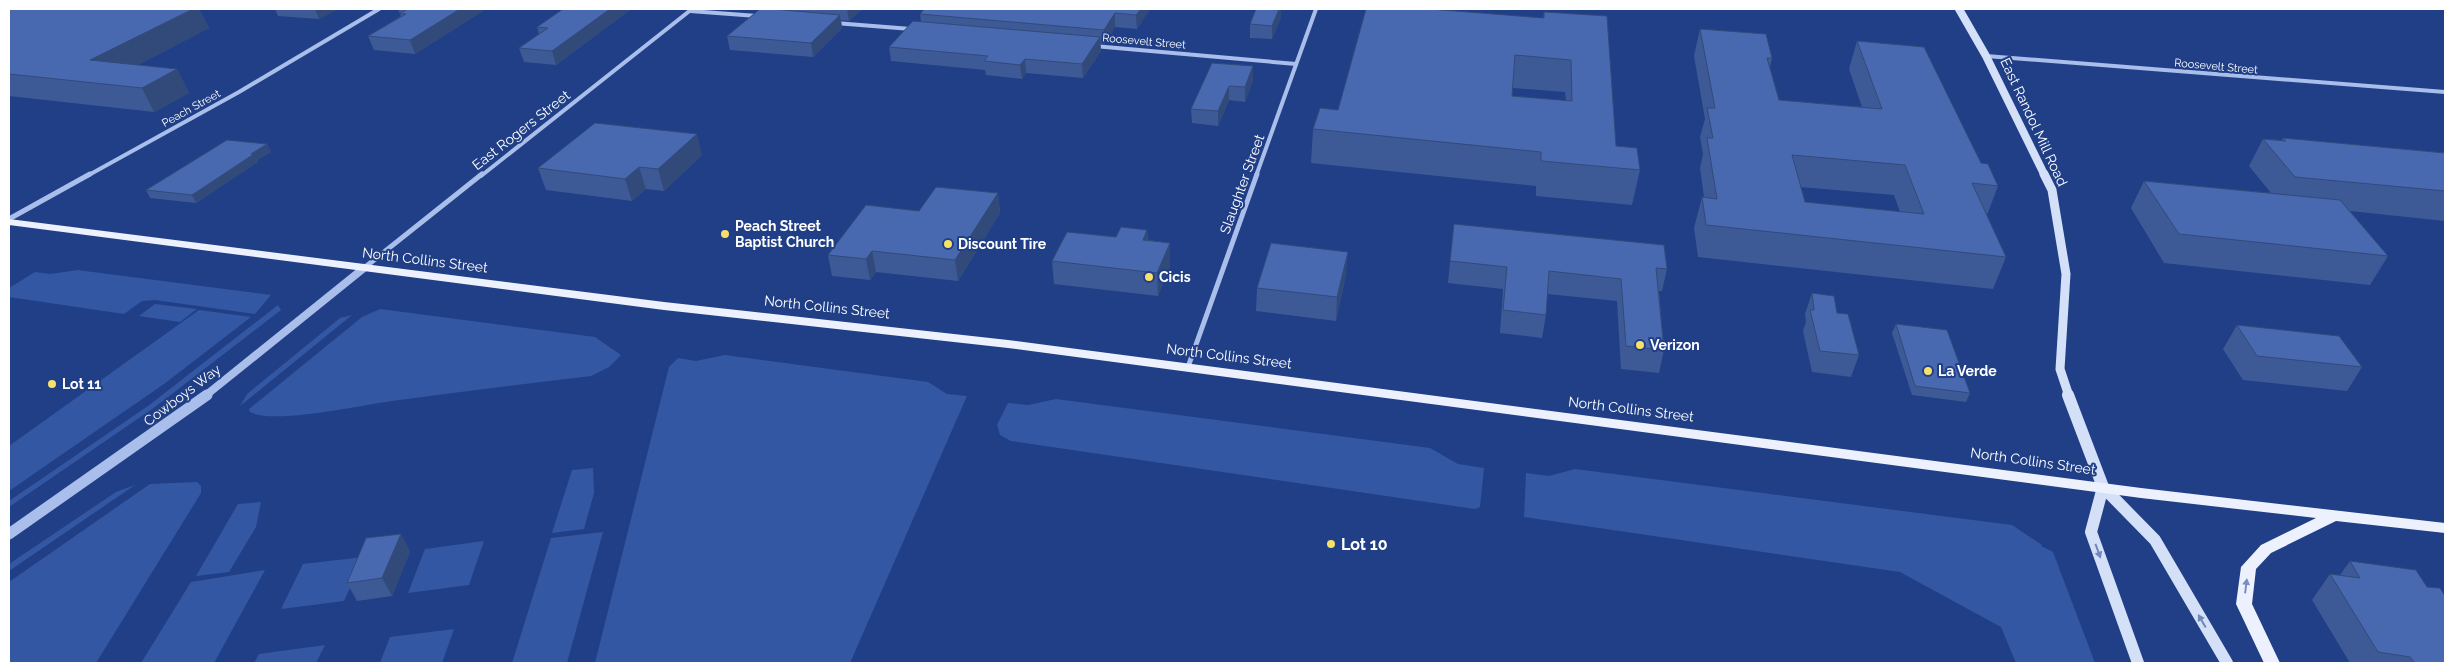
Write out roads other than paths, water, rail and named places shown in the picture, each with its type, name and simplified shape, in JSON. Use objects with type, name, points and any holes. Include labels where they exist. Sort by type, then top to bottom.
[{"type":"main road","name":"East Randol Mill Road","points":[[1959,9],[1986,56],[2052,190],[2066,274],[2060,369],[2076,422],[2103,487],[2155,540],[2227,663]]},
{"type":"main road","name":"North Collins Street","points":[[9,220],[664,306],[1008,344],[2103,487],[2445,528]]},
{"type":"main road","points":[[2103,487],[2091,532],[2138,663]]},
{"type":"main road","points":[[2272,663],[2244,604],[2249,567],[2266,550],[2336,515]]},
{"type":"street","name":"Peach Street","points":[[9,220],[240,92],[379,9]]},
{"type":"street","name":"Slaughter Street","points":[[1188,367],[1316,9]]},
{"type":"street","points":[[691,10],[758,16]]},
{"type":"street","name":"East Rogers Street","points":[[364,268],[691,10]]},
{"type":"street","points":[[827,22],[915,29]]},
{"type":"street","name":"Roosevelt Street","points":[[1091,45],[1296,64]]},
{"type":"street","name":"Roosevelt Street","points":[[1986,56],[2445,92]]},
{"type":"street","name":"Cowboys Way","points":[[9,534],[208,394],[364,268]]},
{"type":"place","name":"Peach Street Baptist Church","points":[[725,234]]},
{"type":"place","name":"Discount Tire","points":[[948,244]]},
{"type":"place","name":"Cicis","points":[[1149,277]]},
{"type":"place","name":"Verizon","points":[[1640,345]]},
{"type":"place","name":"La Verde","points":[[1928,371]]},
{"type":"place","name":"Lot 11","points":[[52,384]]},
{"type":"place","name":"Lot 10","points":[[1331,544]]}]
